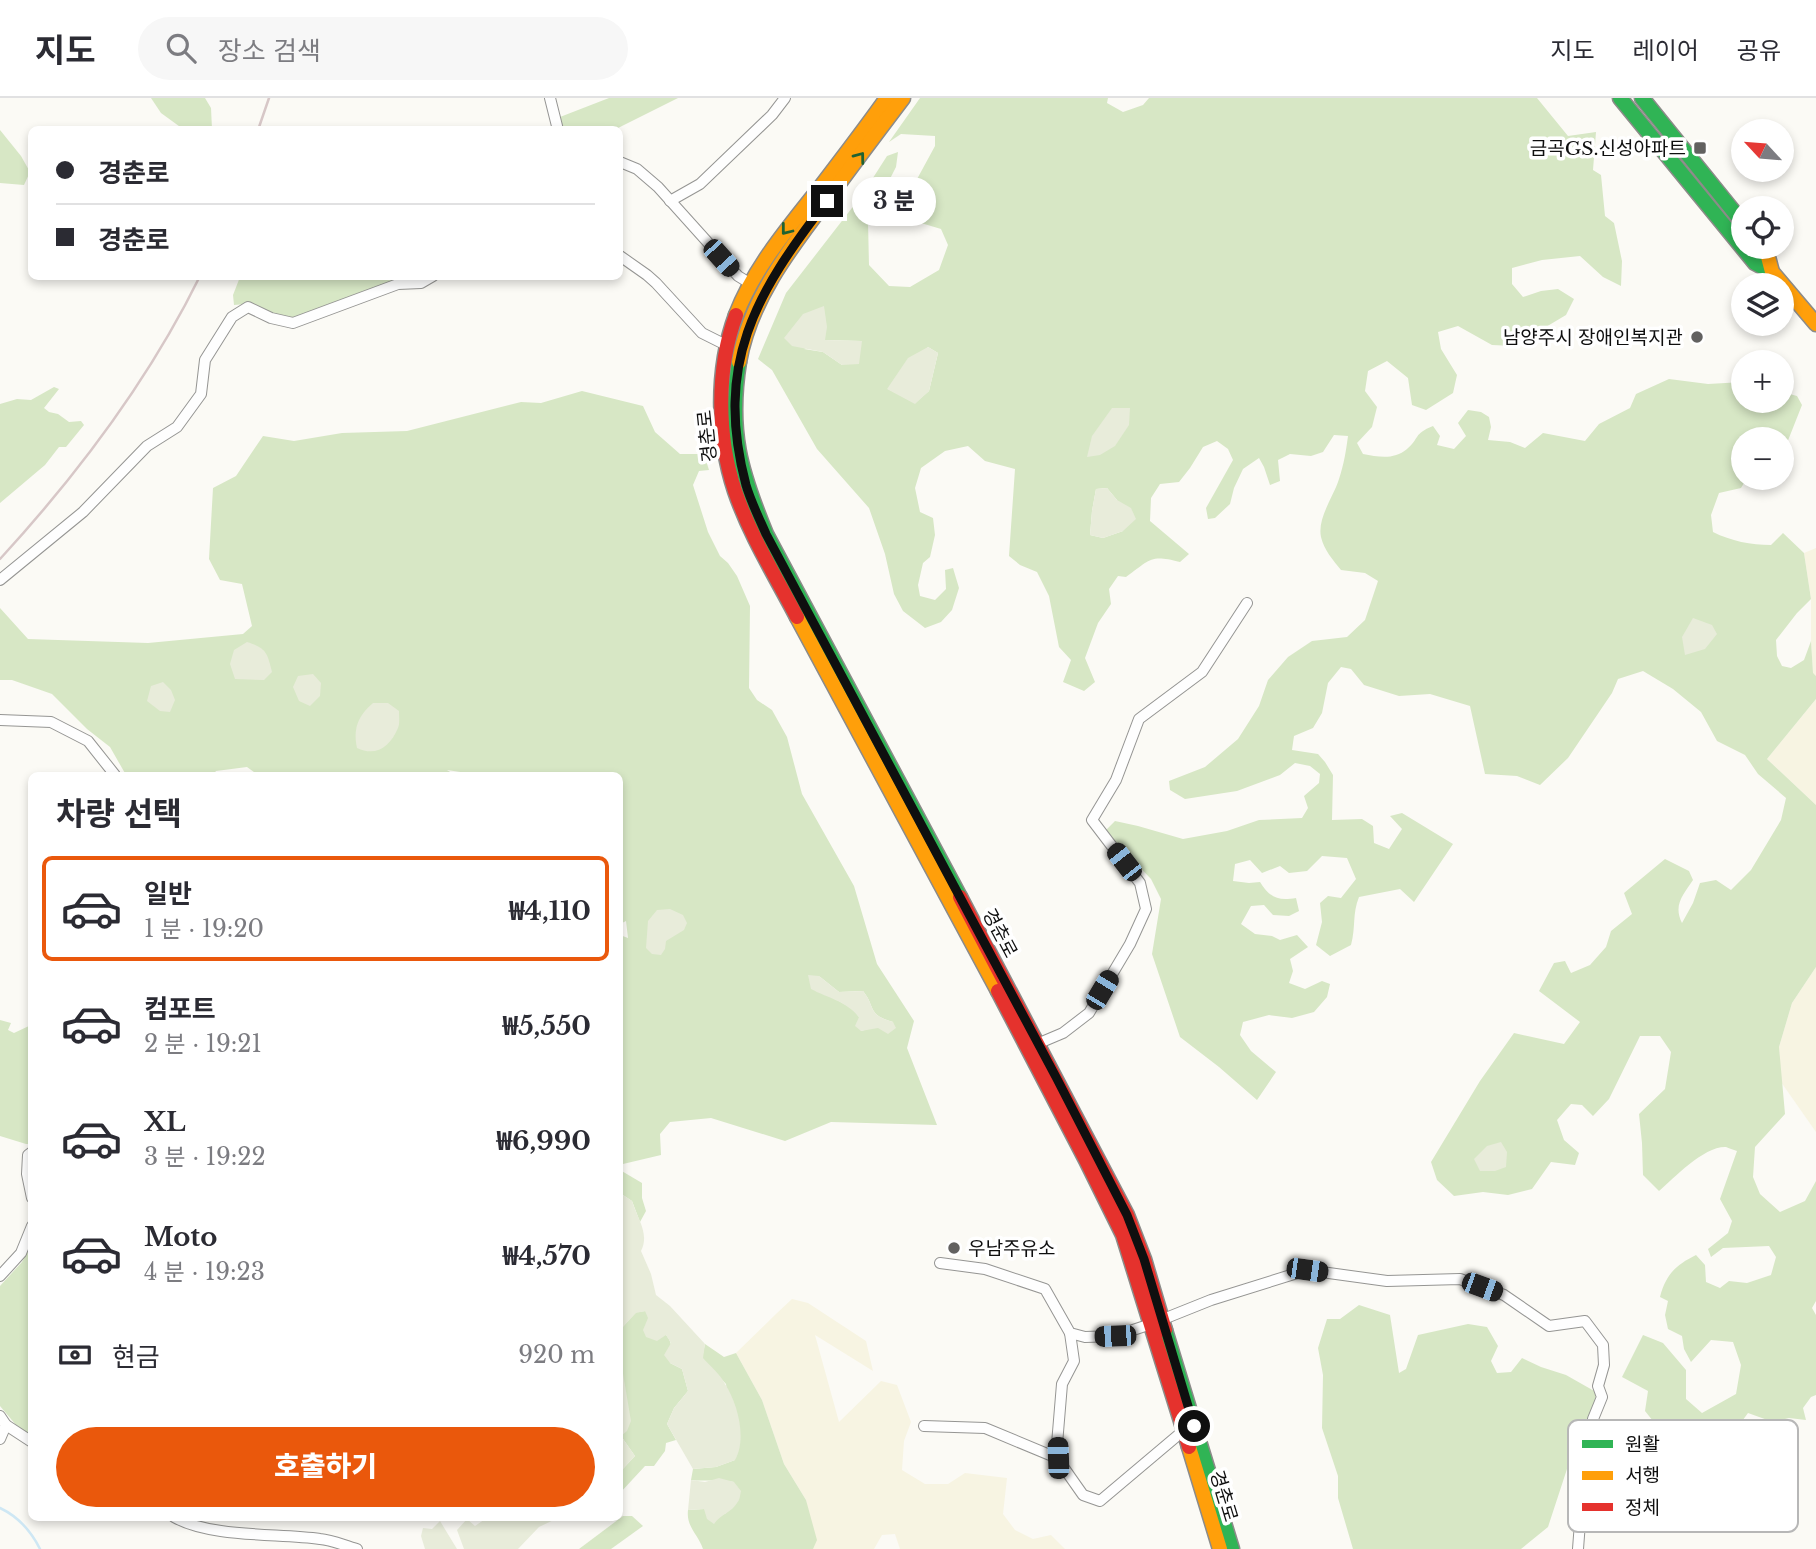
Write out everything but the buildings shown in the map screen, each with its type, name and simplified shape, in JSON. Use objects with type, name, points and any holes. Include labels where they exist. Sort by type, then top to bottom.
[{"type":"street","points":[[550,98],[557,126]]},
{"type":"street","points":[[670,201],[700,184],[772,115],[785,98]]},
{"type":"street","name":"경춘로","points":[[887,98],[778,240],[741,303],[729,337],[724,372],[724,442],[734,485],[752,532],[1086,1160],[1123,1235],[1156,1322],[1232,1549]]},
{"type":"street","name":"경춘로","points":[[903,98],[796,241],[753,316],[739,363],[734,408],[737,447],[747,488],[766,534],[1127,1215],[1144,1259],[1156,1322],[1184,1431],[1220,1549]]},
{"type":"street","points":[[1620,98],[1747,254],[1755,263],[1772,272],[1816,324]]},
{"type":"street","points":[[1642,98],[1731,208]]},
{"type":"street","points":[[623,163],[637,169],[658,187],[738,276],[751,284]]},
{"type":"street","points":[[623,258],[656,283],[702,333],[728,346]]},
{"type":"street","points":[[1768,259],[1772,272]]},
{"type":"street","points":[[0,580],[83,512],[147,446],[177,427],[201,394],[205,359],[232,317],[248,307],[271,318],[293,323],[398,284],[421,283],[426,280]]},
{"type":"street","points":[[1037,1044],[1063,1033],[1089,1013],[1130,944],[1146,909],[1140,883],[1092,821],[1116,780],[1139,719],[1202,672],[1247,603]]},
{"type":"street","points":[[0,720],[51,722],[88,741],[113,772]]},
{"type":"street","points":[[28,1155],[28,1179]]},
{"type":"street","points":[[0,1276],[21,1253],[28,1236]]},
{"type":"street","points":[[940,1263],[985,1269],[1045,1289],[1070,1333],[1074,1361],[1062,1384],[1058,1458],[1083,1495],[1100,1501],[1184,1431]]},
{"type":"street","points":[[1070,1333],[1085,1337],[1115,1336],[1211,1300],[1307,1270],[1387,1281],[1460,1279],[1504,1295],[1549,1326],[1585,1321],[1603,1345],[1604,1365],[1598,1386],[1602,1397],[1593,1420]]},
{"type":"street","points":[[0,1416],[6,1425],[28,1439]]},
{"type":"street","points":[[0,1440],[6,1425]]},
{"type":"street","points":[[924,1426],[985,1428],[1058,1458]]},
{"type":"street","points":[[181,1521],[222,1531],[323,1539],[357,1549]]},
{"type":"shaded area","points":[[1816,548],[1816,676],[1813,674],[1811,599],[1804,553]]},
{"type":"shaded area","points":[[1816,699],[1816,805],[1767,759]]},
{"type":"shaded area","points":[[1816,967],[1816,1132],[1781,1082],[1779,1047],[1792,1003]]},
{"type":"shaded area","points":[[792,1299],[808,1303],[866,1341],[873,1371],[815,1335],[839,1422],[881,1381],[897,1385],[911,1422],[904,1441],[902,1470],[925,1484],[948,1484],[965,1473],[1007,1478],[1003,1514],[1015,1530],[1033,1539],[1051,1535],[1065,1549],[900,1549],[895,1534],[882,1535],[874,1549],[813,1549],[806,1500],[784,1464],[762,1400],[736,1353]]},
{"type":"green space","points":[[151,98],[205,98],[211,108],[212,126],[179,126],[161,113]]},
{"type":"green space","points":[[609,98],[678,98],[622,126],[562,126],[560,117]]},
{"type":"green space","points":[[920,98],[1108,98],[1107,103],[1123,112],[1143,105],[1149,98],[1537,98],[1568,136],[1596,132],[1593,170],[1601,175],[1605,216],[1614,223],[1622,261],[1621,286],[1603,277],[1580,256],[1542,260],[1512,268],[1512,284],[1523,297],[1558,289],[1574,299],[1566,315],[1514,346],[1492,345],[1458,326],[1438,332],[1441,349],[1457,375],[1453,393],[1426,410],[1412,405],[1408,378],[1387,361],[1368,371],[1365,391],[1377,407],[1372,427],[1357,443],[1363,454],[1381,457],[1397,455],[1407,449],[1422,431],[1433,426],[1440,436],[1437,445],[1454,449],[1466,436],[1458,423],[1468,410],[1481,412],[1489,417],[1491,427],[1488,440],[1510,442],[1525,448],[1543,433],[1585,441],[1599,424],[1630,408],[1636,394],[1669,379],[1708,384],[1731,383],[1731,413],[1794,413],[1794,395],[1797,396],[1802,405],[1793,427],[1731,427],[1732,490],[1719,493],[1711,515],[1713,532],[1734,540],[1771,545],[1783,533],[1804,553],[1811,599],[1776,640],[1777,656],[1782,666],[1791,668],[1804,660],[1811,641],[1816,699],[1767,759],[1816,805],[1816,967],[1792,1003],[1779,1047],[1785,1114],[1755,1147],[1753,1177],[1760,1194],[1780,1212],[1805,1201],[1816,1181],[1816,1301],[1812,1308],[1816,1315],[1816,1395],[1811,1397],[1803,1408],[1806,1420],[1767,1420],[1748,1413],[1743,1420],[1652,1420],[1645,1411],[1648,1391],[1622,1377],[1643,1335],[1663,1343],[1686,1370],[1686,1399],[1702,1413],[1736,1394],[1741,1365],[1733,1342],[1711,1340],[1691,1362],[1684,1349],[1682,1336],[1668,1329],[1665,1315],[1668,1301],[1660,1297],[1665,1282],[1673,1271],[1696,1255],[1705,1265],[1706,1282],[1720,1288],[1729,1281],[1747,1283],[1771,1275],[1776,1257],[1769,1246],[1723,1248],[1711,1257],[1708,1249],[1728,1233],[1732,1221],[1720,1199],[1737,1151],[1726,1147],[1708,1152],[1659,1191],[1643,1175],[1639,1114],[1665,1089],[1671,1052],[1660,1036],[1640,1036],[1609,1099],[1593,1116],[1582,1105],[1571,1104],[1557,1120],[1564,1140],[1579,1153],[1575,1165],[1551,1162],[1532,1189],[1508,1195],[1483,1192],[1454,1196],[1437,1180],[1431,1162],[1480,1081],[1514,1033],[1564,1044],[1580,1022],[1539,991],[1554,963],[1565,961],[1571,973],[1590,965],[1606,947],[1611,931],[1632,914],[1624,893],[1665,859],[1689,871],[1693,880],[1679,905],[1682,923],[1700,883],[1716,880],[1731,890],[1751,870],[1781,820],[1786,798],[1758,774],[1745,755],[1717,741],[1701,712],[1673,689],[1643,671],[1618,679],[1612,693],[1568,758],[1540,785],[1517,776],[1485,774],[1470,706],[1430,694],[1399,696],[1364,685],[1351,669],[1341,667],[1328,683],[1322,713],[1313,728],[1294,736],[1292,750],[1318,754],[1333,775],[1332,820],[1362,819],[1373,826],[1374,843],[1389,849],[1402,829],[1390,816],[1402,813],[1453,844],[1414,902],[1400,889],[1359,897],[1351,945],[1330,956],[1316,945],[1322,922],[1320,903],[1328,896],[1341,898],[1356,879],[1347,858],[1322,856],[1307,871],[1289,873],[1280,866],[1262,873],[1250,860],[1235,864],[1233,881],[1260,882],[1267,892],[1275,897],[1296,898],[1299,911],[1289,916],[1273,915],[1264,905],[1251,906],[1241,924],[1255,934],[1280,940],[1297,935],[1308,947],[1290,959],[1293,971],[1289,983],[1305,989],[1322,981],[1330,984],[1327,997],[1314,1012],[1292,1018],[1269,1015],[1243,1022],[1240,1035],[1251,1051],[1276,1072],[1257,1100],[1180,1037],[1152,954],[1161,899],[1151,879],[1105,831],[1115,821],[1183,839],[1227,831],[1259,820],[1302,818],[1308,808],[1304,796],[1319,783],[1320,774],[1310,766],[1295,763],[1280,775],[1237,791],[1185,799],[1170,790],[1169,781],[1205,767],[1238,739],[1259,706],[1268,680],[1288,657],[1312,641],[1347,637],[1365,620],[1378,581],[1365,573],[1341,570],[1327,551],[1320,530],[1341,473],[1348,436],[1334,435],[1323,452],[1311,456],[1290,454],[1278,460],[1280,481],[1270,485],[1259,458],[1243,469],[1230,504],[1215,518],[1208,519],[1206,508],[1233,460],[1228,449],[1217,441],[1203,447],[1179,482],[1160,484],[1151,498],[1150,521],[1189,554],[1180,562],[1150,560],[1126,577],[1118,576],[1109,589],[1111,604],[1098,623],[1085,658],[1095,682],[1084,691],[1063,682],[1071,660],[1059,647],[1049,596],[1037,572],[1020,565],[1009,556],[1015,469],[985,461],[968,446],[945,451],[921,468],[915,488],[920,512],[933,518],[935,535],[930,557],[923,563],[918,585],[920,596],[935,600],[946,589],[945,570],[953,568],[959,588],[952,610],[941,622],[925,628],[903,611],[894,594],[885,554],[869,508],[817,449],[772,370],[758,359],[786,293],[862,195],[887,156],[898,152],[896,167],[868,222],[869,265],[889,286],[910,287],[939,270],[948,245],[941,229],[901,217],[910,192],[935,146],[935,136],[901,134],[889,142]],"holes":[[[825,340],[861,341],[842,365],[823,352],[804,349]],[[928,347],[938,353],[929,391],[915,403],[888,389]],[[1107,488],[1117,500],[1123,531],[1103,538],[1090,535],[1096,489]]]},
{"type":"green space","points":[[0,130],[21,156],[28,168],[28,176],[24,185],[0,183]]},
{"type":"green space","points":[[239,280],[395,280],[296,317],[281,318],[246,304],[234,305],[233,295]]},
{"type":"green space","points":[[824,306],[827,327],[825,340],[862,341],[859,364],[842,365],[823,352],[792,346],[784,338],[803,314]]},
{"type":"green space","points":[[928,347],[938,353],[929,391],[915,404],[887,389],[908,358]]},
{"type":"green space","points":[[54,387],[59,389],[44,408],[69,422],[81,421],[84,425],[66,447],[59,447],[45,465],[0,503],[0,404],[17,399],[31,400]]},
{"type":"green space","points":[[582,391],[643,406],[655,432],[680,454],[704,454],[709,470],[699,471],[693,485],[708,532],[720,556],[737,576],[750,606],[749,688],[757,700],[772,710],[787,737],[802,794],[854,886],[877,964],[914,1021],[907,1048],[937,1125],[831,1122],[785,1141],[711,1118],[670,1122],[660,1134],[661,1155],[623,1164],[623,936],[628,938],[626,921],[623,922],[623,772],[254,772],[247,767],[215,772],[124,772],[110,747],[87,729],[52,694],[12,680],[0,680],[0,608],[28,639],[148,643],[243,634],[252,626],[242,584],[220,580],[209,559],[213,488],[236,476],[263,436],[294,441],[342,433],[407,431],[521,402],[541,403]],"holes":[[[819,976],[839,992],[863,991],[873,1010],[893,1022],[861,1031],[859,1017],[853,1009],[830,996]]]},
{"type":"green space","points":[[1112,408],[1130,408],[1129,425],[1115,446],[1100,455],[1087,457],[1092,436]]},
{"type":"green space","points":[[1107,488],[1117,500],[1131,508],[1136,519],[1123,531],[1103,538],[1090,535],[1096,489]]},
{"type":"green space","points":[[1693,618],[1712,625],[1717,634],[1705,649],[1685,655],[1682,637]]},
{"type":"green space","points":[[247,642],[258,646],[267,655],[272,672],[264,680],[235,679],[230,664],[234,650]]},
{"type":"green space","points":[[313,674],[321,683],[320,696],[310,706],[299,701],[293,687],[298,676]]},
{"type":"green space","points":[[163,682],[171,690],[175,700],[170,712],[160,711],[147,701],[151,686]]},
{"type":"green space","points":[[373,703],[388,703],[399,711],[399,726],[387,745],[376,751],[364,751],[357,748],[356,728],[360,718]]},
{"type":"green space","points":[[670,909],[683,915],[687,923],[684,930],[666,941],[661,955],[652,954],[646,948],[648,921],[657,910]]},
{"type":"green space","points":[[808,975],[819,976],[839,992],[863,991],[873,1010],[893,1022],[896,1028],[888,1034],[878,1028],[861,1031],[855,1026],[859,1017],[843,1003],[811,989]]},
{"type":"green space","points":[[0,1020],[11,1023],[8,1030],[14,1033],[28,1026],[28,1144],[0,1136]]},
{"type":"green space","points":[[1501,1142],[1507,1152],[1506,1167],[1495,1171],[1480,1171],[1474,1159],[1487,1146]]},
{"type":"green space","points":[[623,1172],[642,1183],[642,1198],[646,1211],[640,1222],[632,1201],[623,1195]]},
{"type":"green space","points":[[623,1195],[632,1201],[642,1226],[644,1238],[641,1251],[656,1295],[670,1306],[705,1344],[703,1358],[720,1377],[734,1401],[741,1432],[739,1452],[735,1460],[716,1467],[693,1469],[667,1424],[674,1408],[688,1391],[682,1369],[670,1363],[664,1355],[671,1343],[666,1335],[657,1341],[646,1337],[643,1330],[648,1318],[645,1311],[636,1313],[623,1327]]},
{"type":"green space","points":[[28,1251],[28,1433],[16,1425],[0,1406],[0,1286]]},
{"type":"green space","points":[[1359,1305],[1390,1315],[1399,1373],[1406,1369],[1418,1335],[1468,1324],[1487,1327],[1498,1346],[1491,1361],[1497,1373],[1511,1372],[1522,1358],[1566,1375],[1596,1392],[1590,1420],[1568,1420],[1568,1468],[1548,1527],[1521,1549],[1353,1549],[1338,1498],[1338,1476],[1322,1428],[1323,1375],[1318,1348],[1327,1319],[1340,1319]]},
{"type":"green space","points":[[646,1311],[670,1340],[670,1363],[682,1369],[688,1391],[674,1408],[667,1424],[676,1440],[666,1443],[665,1451],[654,1466],[645,1466],[623,1490],[623,1469],[635,1456],[623,1439],[623,1327],[636,1312]]},
{"type":"green space","points":[[705,1344],[724,1357],[736,1353],[762,1400],[784,1464],[806,1500],[817,1540],[813,1549],[703,1549],[691,1526],[688,1510],[704,1509],[720,1516],[726,1513],[734,1482],[691,1480],[693,1469],[716,1467],[735,1460],[726,1384],[702,1358]]},
{"type":"green space","points":[[623,1374],[631,1421],[623,1434]]},
{"type":"green space","points":[[623,1439],[635,1456],[623,1469]]},
{"type":"green space","points":[[719,1478],[734,1482],[741,1491],[735,1506],[714,1524],[707,1519],[704,1509],[688,1510],[691,1480],[705,1482]]},
{"type":"green space","points":[[623,1516],[632,1516],[643,1526],[611,1549],[579,1549],[616,1521],[623,1521]]},
{"type":"green space","points":[[440,1521],[457,1549],[425,1549],[421,1536],[423,1528],[432,1529]]},
{"type":"green space","points":[[465,1521],[475,1526],[482,1521],[552,1521],[539,1527],[518,1549],[464,1549],[457,1530]]},
{"type":"waterway","points":[[0,1508],[24,1525],[40,1549]]},
{"type":"railway","points":[[259,126],[269,98]]},
{"type":"railway","points":[[0,559],[57,494],[110,425],[158,352],[198,280]]},
{"type":"traffic: fast","points":[[1620,98],[1755,263],[1772,272]]},
{"type":"traffic: fast","points":[[1642,98],[1731,208]]},
{"type":"traffic: fast","points":[[739,362],[735,409],[739,450],[749,490],[766,534],[960,897]]},
{"type":"traffic: fast","points":[[1165,1330],[1232,1549]]},
{"type":"traffic: slow","points":[[736,315],[752,281],[773,249],[887,98]]},
{"type":"traffic: slow","points":[[739,362],[752,317],[774,275],[800,235],[903,98]]},
{"type":"traffic: slow","points":[[1769,259],[1772,272],[1816,324]]},
{"type":"traffic: slow","points":[[797,617],[998,991]]},
{"type":"traffic: slow","points":[[1189,1447],[1220,1549]]},
{"type":"traffic: jam","points":[[736,315],[729,336],[722,380],[722,426],[729,470],[748,523],[797,617]]},
{"type":"traffic: jam","points":[[960,897],[1127,1215],[1144,1259],[1165,1330]]},
{"type":"traffic: jam","points":[[998,991],[1123,1235],[1189,1447]]},
{"type":"place","name":"금곡GS.신성아파트","points":[[1700,148]]},
{"type":"place","name":"남양주시 장애인복지관","points":[[1697,337]]},
{"type":"place","name":"우남주유소","points":[[954,1248]]},
{"type":"route","points":[[827,201],[780,265],[753,316],[745,338],[734,408],[737,447],[747,488],[766,534],[1127,1215],[1144,1259],[1194,1426]]}]
